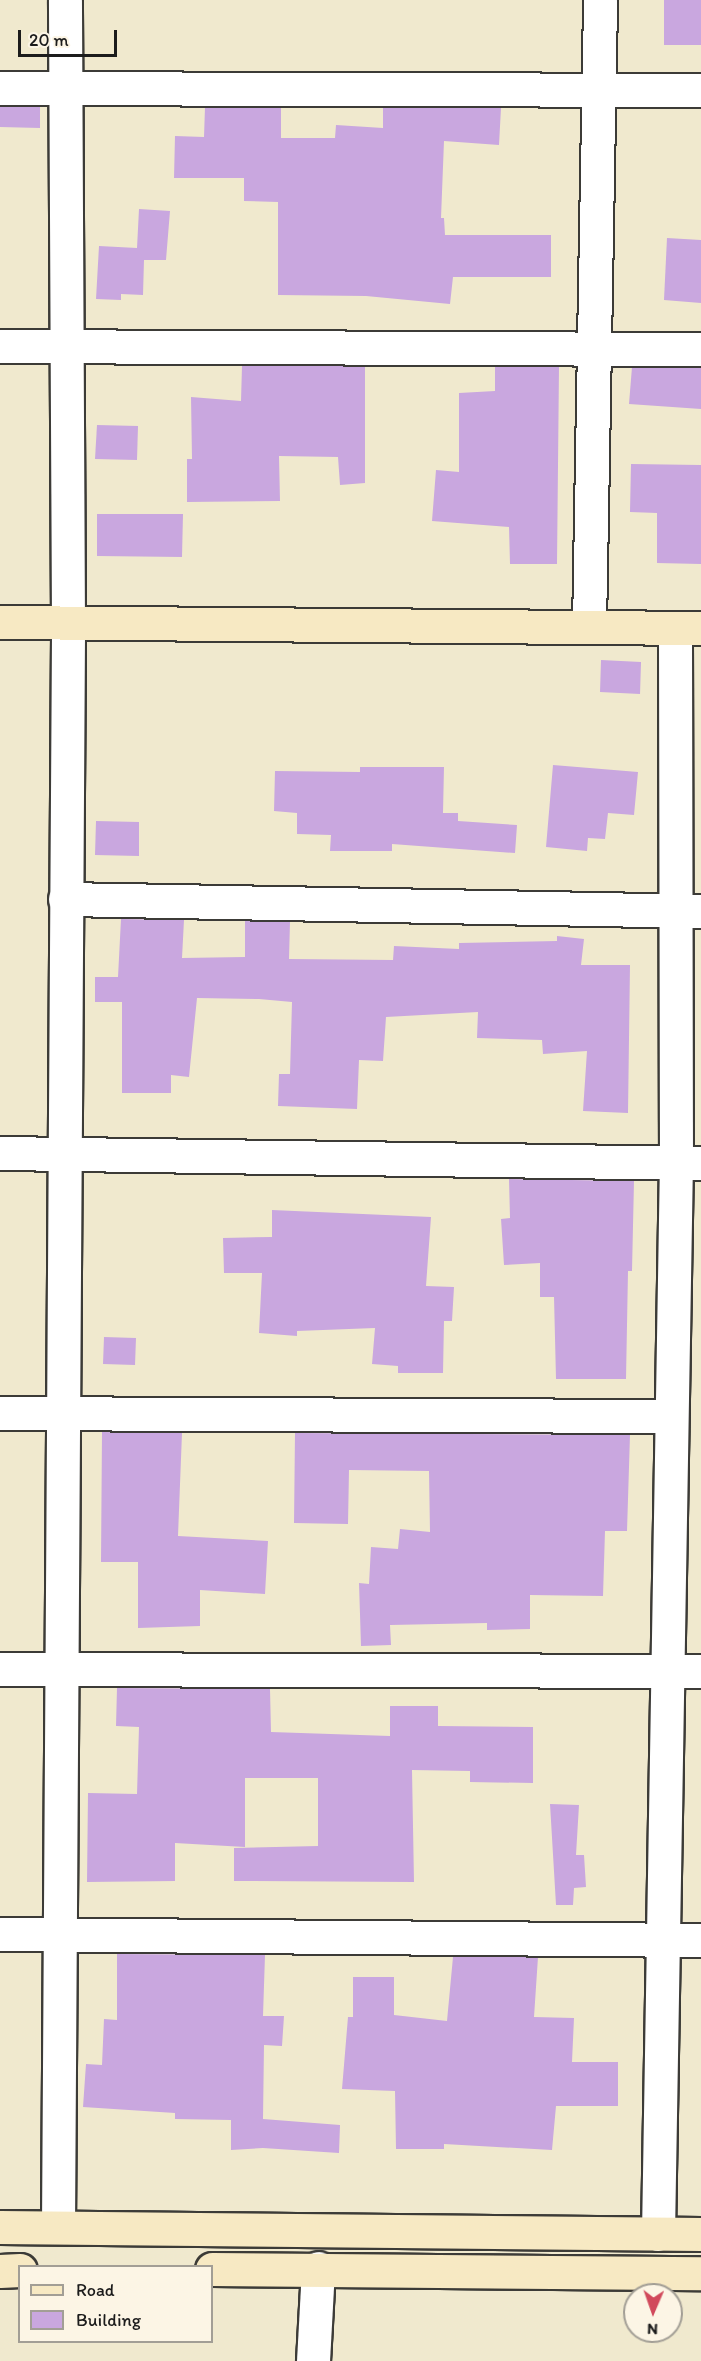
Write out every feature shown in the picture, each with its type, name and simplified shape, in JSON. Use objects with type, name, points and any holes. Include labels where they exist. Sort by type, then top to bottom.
[{"type":"street","points":[[58,2227],[60,1413],[68,623],[65,0]]},
{"type":"street","points":[[589,627],[596,349],[600,0]]},
{"type":"street","points":[[0,88],[701,90]]},
{"type":"street","points":[[0,346],[701,349]]},
{"type":"street","points":[[0,622],[688,628],[688,1163],[669,1416],[658,2234]]},
{"type":"street","points":[[65,899],[688,911]]},
{"type":"street","points":[[0,1153],[688,1163]]},
{"type":"street","points":[[0,1413],[669,1416]]},
{"type":"street","points":[[0,1669],[701,1671]]},
{"type":"street","points":[[0,1934],[701,1940]]},
{"type":"street","points":[[0,2227],[701,2234]]},
{"type":"street","points":[[213,2269],[318,2268],[701,2273]]},
{"type":"street","points":[[313,2361],[318,2268]]},
{"type":"street","points":[[0,2271],[18,2270]]},
{"type":"building","points":[[664,0],[701,0],[701,45],[664,45]]},
{"type":"building","points":[[0,107],[40,107],[40,128],[0,127]]},
{"type":"building","points":[[205,107],[281,108],[281,138],[335,138],[336,125],[383,128],[383,108],[501,108],[499,145],[444,141],[441,218],[444,218],[445,235],[551,235],[551,277],[453,277],[450,304],[366,296],[278,295],[278,202],[244,201],[244,178],[174,178],[175,136],[204,137]]},
{"type":"building","points":[[139,209],[170,211],[166,260],[144,260],[143,295],[121,294],[121,300],[96,299],[99,246],[137,248]]},
{"type":"building","points":[[667,238],[701,240],[701,303],[664,300]]},
{"type":"building","points":[[242,366],[365,366],[365,483],[340,485],[338,457],[279,456],[280,501],[187,502],[187,459],[192,459],[191,397],[241,401]]},
{"type":"building","points":[[495,367],[559,367],[557,564],[510,564],[509,527],[432,521],[436,470],[459,472],[459,393],[495,391]]},
{"type":"building","points":[[632,367],[701,368],[701,409],[629,404]]},
{"type":"building","points":[[97,425],[138,426],[137,460],[95,459]]},
{"type":"building","points":[[631,464],[701,465],[701,564],[657,563],[657,513],[630,512]]},
{"type":"building","points":[[97,514],[183,514],[182,557],[97,556]]},
{"type":"building","points":[[601,660],[641,662],[640,694],[600,692]]},
{"type":"building","points":[[553,765],[638,772],[634,815],[608,813],[605,839],[588,838],[587,851],[546,847]]},
{"type":"building","points":[[360,767],[444,767],[443,813],[458,813],[458,821],[517,825],[515,853],[392,844],[392,851],[330,851],[331,835],[297,834],[297,813],[274,811],[275,771],[360,772]]},
{"type":"building","points":[[96,821],[139,822],[139,856],[95,855]]},
{"type":"building","points":[[121,919],[184,920],[182,958],[245,957],[245,921],[290,922],[289,959],[393,960],[394,946],[459,949],[459,943],[557,941],[557,936],[584,939],[581,965],[630,965],[628,1113],[583,1111],[587,1051],[543,1054],[542,1040],[477,1038],[478,1012],[386,1017],[383,1061],[359,1060],[357,1109],[278,1106],[279,1074],[290,1074],[292,1002],[259,999],[197,998],[189,1077],[171,1075],[171,1093],[122,1093],[122,1002],[95,1002],[95,977],[118,977]]},
{"type":"building","points":[[509,1179],[634,1181],[632,1271],[628,1271],[626,1379],[556,1379],[554,1297],[540,1297],[540,1263],[504,1265],[501,1219],[510,1218]]},
{"type":"building","points":[[272,1210],[431,1217],[426,1286],[454,1287],[452,1321],[444,1321],[443,1373],[398,1373],[398,1366],[372,1364],[375,1328],[297,1331],[297,1336],[259,1333],[262,1273],[224,1273],[223,1238],[272,1237]]},
{"type":"building","points":[[104,1337],[136,1338],[135,1365],[103,1364]]},
{"type":"building","points":[[102,1432],[182,1433],[178,1536],[268,1541],[265,1594],[200,1590],[200,1626],[138,1628],[138,1562],[101,1562]]},
{"type":"building","points":[[295,1433],[630,1435],[627,1531],[605,1531],[603,1596],[530,1595],[530,1629],[487,1630],[487,1623],[390,1625],[391,1645],[361,1646],[359,1583],[369,1584],[371,1547],[398,1549],[400,1529],[430,1532],[429,1471],[349,1470],[348,1524],[294,1523]]},
{"type":"building","points":[[117,1688],[270,1689],[271,1732],[390,1736],[390,1706],[438,1706],[438,1726],[533,1727],[533,1783],[470,1782],[470,1771],[412,1770],[414,1882],[234,1881],[234,1848],[318,1846],[318,1778],[245,1778],[245,1847],[175,1843],[175,1881],[87,1882],[88,1793],[137,1794],[139,1727],[116,1726]]},
{"type":"building","points":[[550,1804],[579,1805],[576,1855],[584,1855],[586,1887],[574,1888],[573,1905],[556,1905]]},
{"type":"building","points":[[117,1954],[265,1955],[263,2016],[284,2016],[282,2046],[264,2045],[263,2119],[340,2125],[339,2153],[263,2148],[231,2150],[231,2120],[175,2119],[175,2113],[83,2107],[86,2064],[102,2065],[104,2019],[117,2020]]},
{"type":"building","points":[[453,1957],[538,1957],[534,2017],[574,2018],[572,2062],[618,2062],[618,2106],[556,2106],[552,2150],[444,2144],[444,2149],[396,2149],[395,2091],[342,2089],[348,2017],[353,2017],[353,1977],[394,1977],[394,2015],[447,2021]]}]
